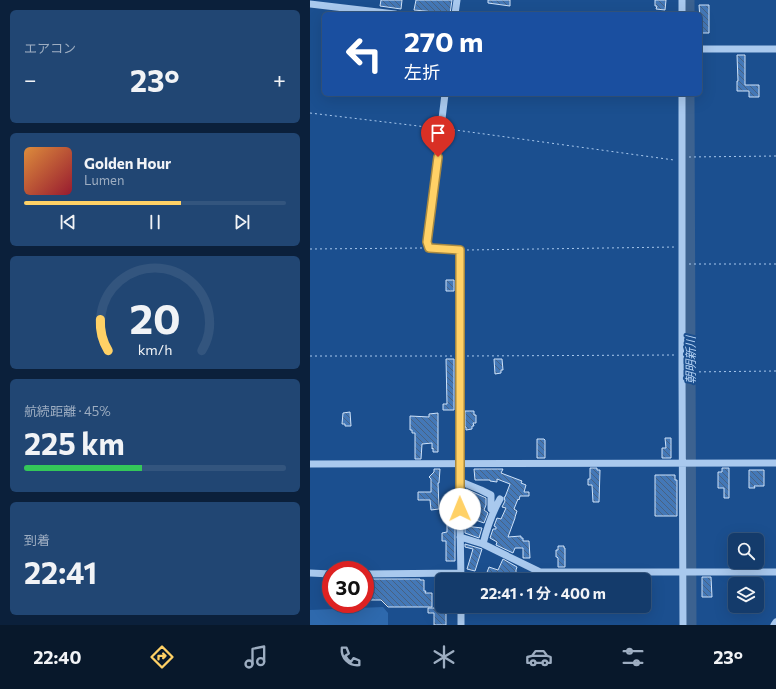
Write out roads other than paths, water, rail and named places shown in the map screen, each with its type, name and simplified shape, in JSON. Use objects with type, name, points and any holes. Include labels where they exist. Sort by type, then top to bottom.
[{"type":"street","points":[[455,12],[457,0]]},
{"type":"street","points":[[682,0],[682,12]]},
{"type":"street","points":[[310,4],[378,12]]},
{"type":"street","points":[[702,49],[776,50]]},
{"type":"street","points":[[445,96],[427,242],[429,248],[460,250],[459,481],[461,573]]},
{"type":"street","points":[[682,96],[685,159],[682,247],[682,355],[688,464],[686,572],[683,625]]},
{"type":"street","points":[[310,464],[776,464]]},
{"type":"street","points":[[459,481],[491,495],[491,509],[493,510]]},
{"type":"street","points":[[483,544],[493,510],[500,499]]},
{"type":"street","points":[[460,537],[483,544],[540,572],[776,572]]},
{"type":"street","points":[[310,573],[322,574]]},
{"type":"street","points":[[374,574],[435,576]]},
{"type":"street","points":[[461,613],[461,625]]},
{"type":"waterway","name":"朝明新川","points":[[689,0],[689,12]]},
{"type":"waterway","name":"朝明新川","points":[[689,96],[691,625]]}]
